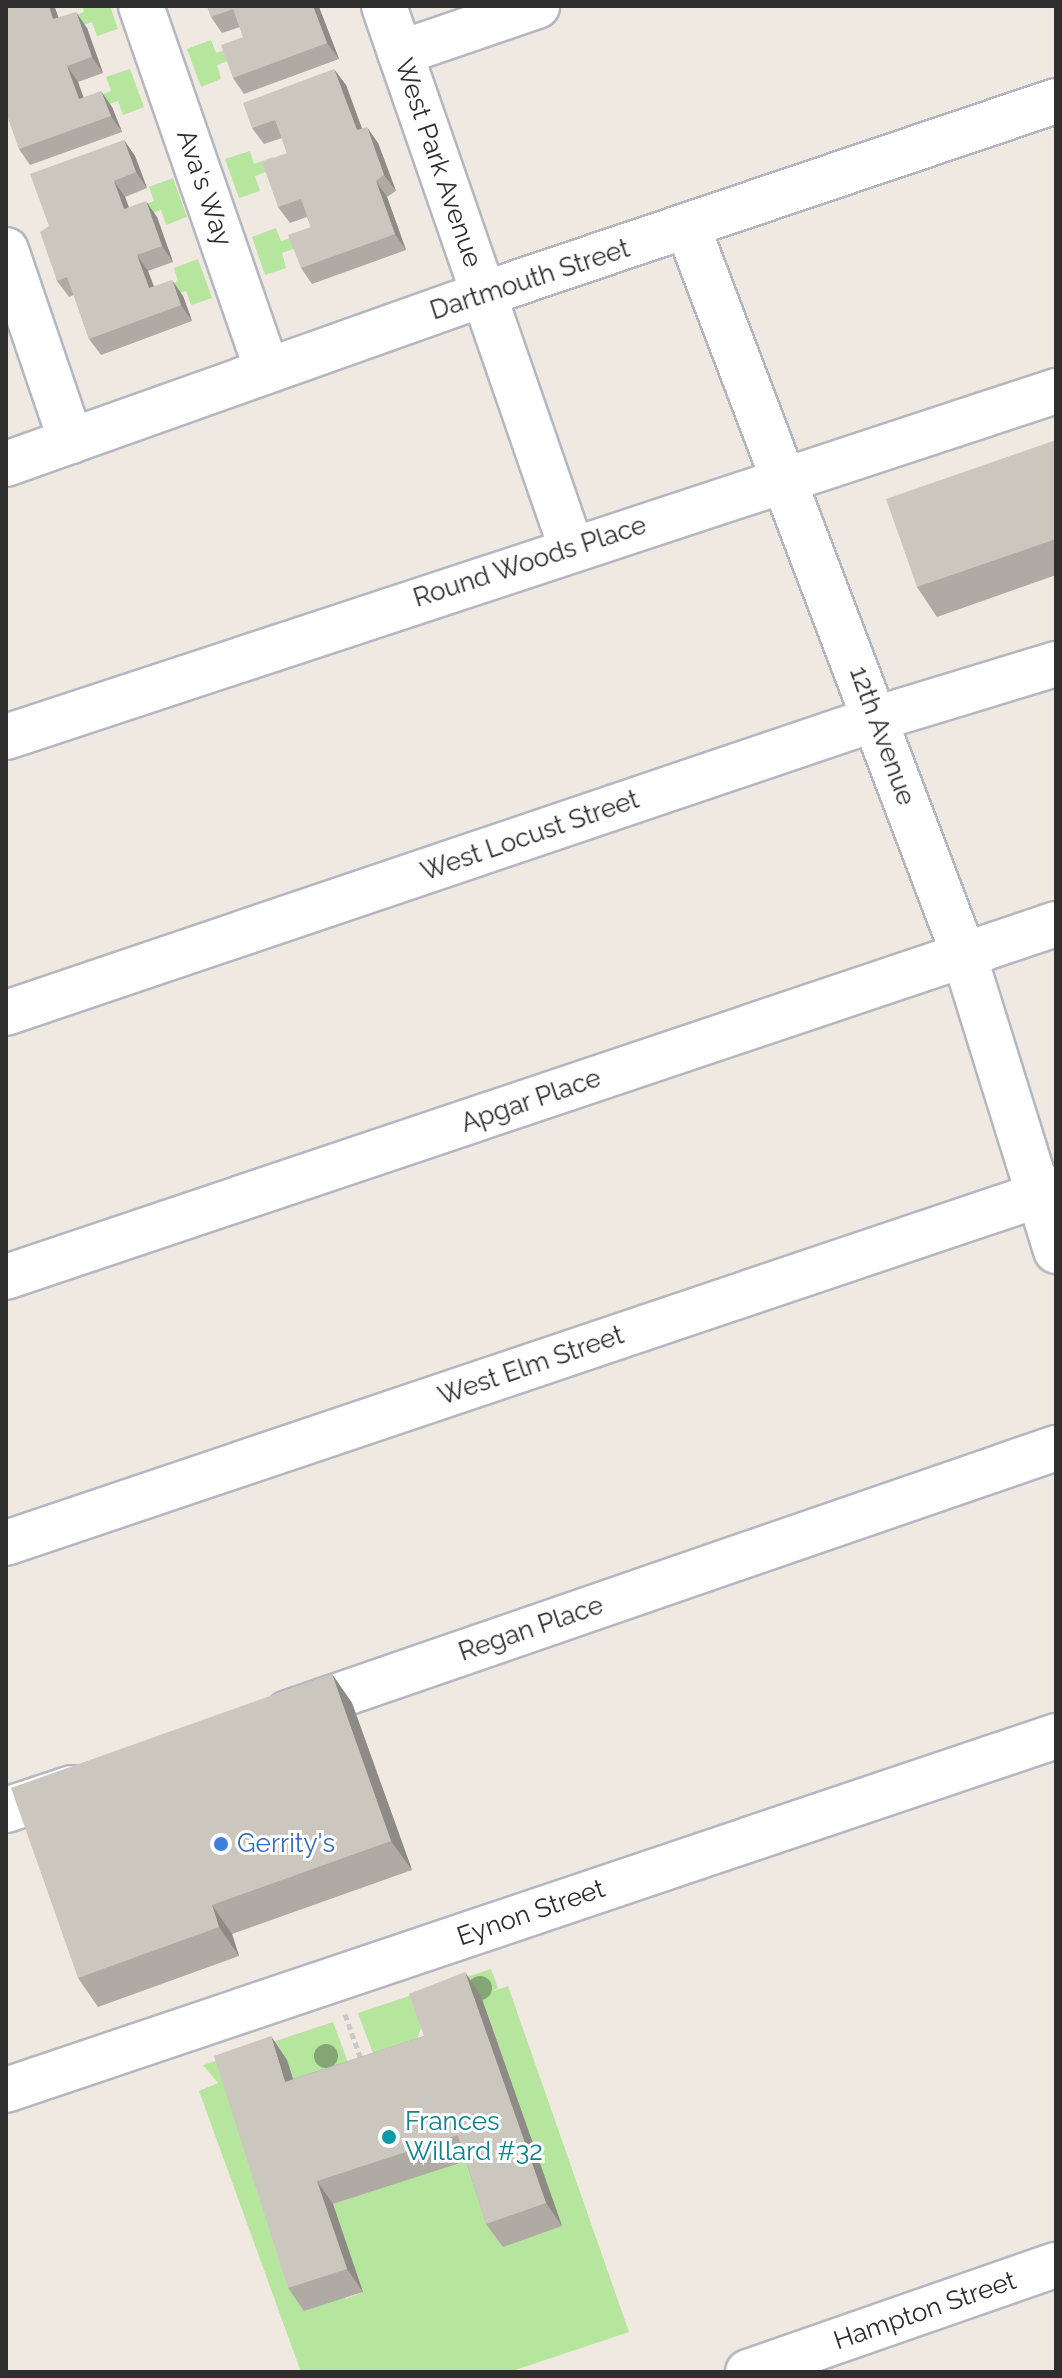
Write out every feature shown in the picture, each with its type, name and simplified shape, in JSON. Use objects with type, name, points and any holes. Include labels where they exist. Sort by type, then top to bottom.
[{"type":"street","name":"Ava's Way","points":[[141,6],[267,370]]},
{"type":"street","name":"West Park Avenue","points":[[384,6],[571,547]]},
{"type":"street","points":[[400,53],[537,6]]},
{"type":"street","name":"Dartmouth Street","points":[[6,464],[484,294],[688,228],[1056,101]]},
{"type":"street","name":"12th Avenue","points":[[688,228],[787,481],[964,955],[1046,1192],[1056,1251]]},
{"type":"street","points":[[6,250],[71,441]]},
{"type":"street","name":"Round Woods Place","points":[[6,737],[571,547],[787,481],[1056,391]]},
{"type":"street","name":"West Locust Street","points":[[6,1013],[875,719],[1056,664]]},
{"type":"street","name":"Apgar Place","points":[[6,1277],[1056,924]]},
{"type":"street","name":"West Elm Street","points":[[6,1543],[1046,1192]]},
{"type":"street","name":"Regan Place","points":[[242,1729],[1056,1448]]},
{"type":"street","name":"Eynon Street","points":[[6,2090],[1056,1736]]},
{"type":"street","points":[[6,1810],[109,1775]]},
{"type":"street","name":"Hampton Street","points":[[748,2372],[1056,2265]]},
{"type":"path","points":[[332,1980],[364,2067]]},
{"type":"green space","points":[[83,6],[110,6],[118,29],[97,36],[92,22],[69,30],[66,19],[84,12]]},
{"type":"green space","points":[[211,40],[216,53],[235,47],[239,57],[217,65],[221,79],[201,87],[187,49]]},
{"type":"green space","points":[[130,69],[144,107],[123,115],[118,101],[96,109],[92,98],[111,91],[106,77]]},
{"type":"green space","points":[[250,151],[254,164],[273,157],[277,168],[255,176],[260,191],[239,198],[225,159]]},
{"type":"green space","points":[[173,178],[187,217],[166,225],[161,210],[138,218],[134,208],[154,201],[149,187]]},
{"type":"green space","points":[[276,228],[281,241],[300,235],[304,245],[282,253],[286,268],[265,275],[252,237]]},
{"type":"green space","points":[[198,259],[212,298],[191,305],[186,291],[163,299],[160,289],[178,281],[174,268]]},
{"type":"green space","points":[[491,1969],[498,1988],[491,1992],[508,1986],[629,2332],[509,2372],[301,2372],[199,2091],[218,2083],[203,2065],[333,2022],[356,2084],[301,2105],[346,2299],[363,2292],[333,2204],[474,2158],[503,2246],[561,2225],[481,1995],[425,2017],[414,2048],[381,2075],[358,2013]]},
{"type":"building","points":[[6,6],[49,6],[53,19],[76,12],[92,57],[67,66],[79,99],[101,91],[111,116],[19,149],[6,113]]},
{"type":"building","points":[[207,6],[313,6],[327,43],[233,78],[221,45],[243,37],[233,9],[211,17]]},
{"type":"building","points":[[334,69],[357,130],[367,127],[384,175],[376,181],[395,234],[301,268],[288,235],[311,227],[301,199],[278,207],[262,162],[287,153],[275,120],[252,128],[243,103]]},
{"type":"building","points":[[124,140],[136,172],[114,181],[124,209],[146,201],[162,246],[137,255],[149,288],[172,280],[181,305],[89,339],[67,277],[57,281],[40,232],[49,226],[30,174]]},
{"type":"building","points":[[1056,440],[1056,539],[917,587],[886,499]]},
{"type":"building","name":"Gerrity's","points":[[332,1674],[391,1841],[212,1905],[219,1927],[78,1978],[11,1788]]},
{"type":"building","name":"Frances Willard #32","points":[[465,1972],[546,2203],[486,2224],[458,2135],[317,2181],[347,2269],[288,2288],[214,2056],[271,2036],[285,2082],[424,2036],[409,1994]]},
{"type":"place","name":"Gerrity's","points":[[221,1844]]},
{"type":"place","name":"Frances Willard #32","points":[[389,2137]]}]
